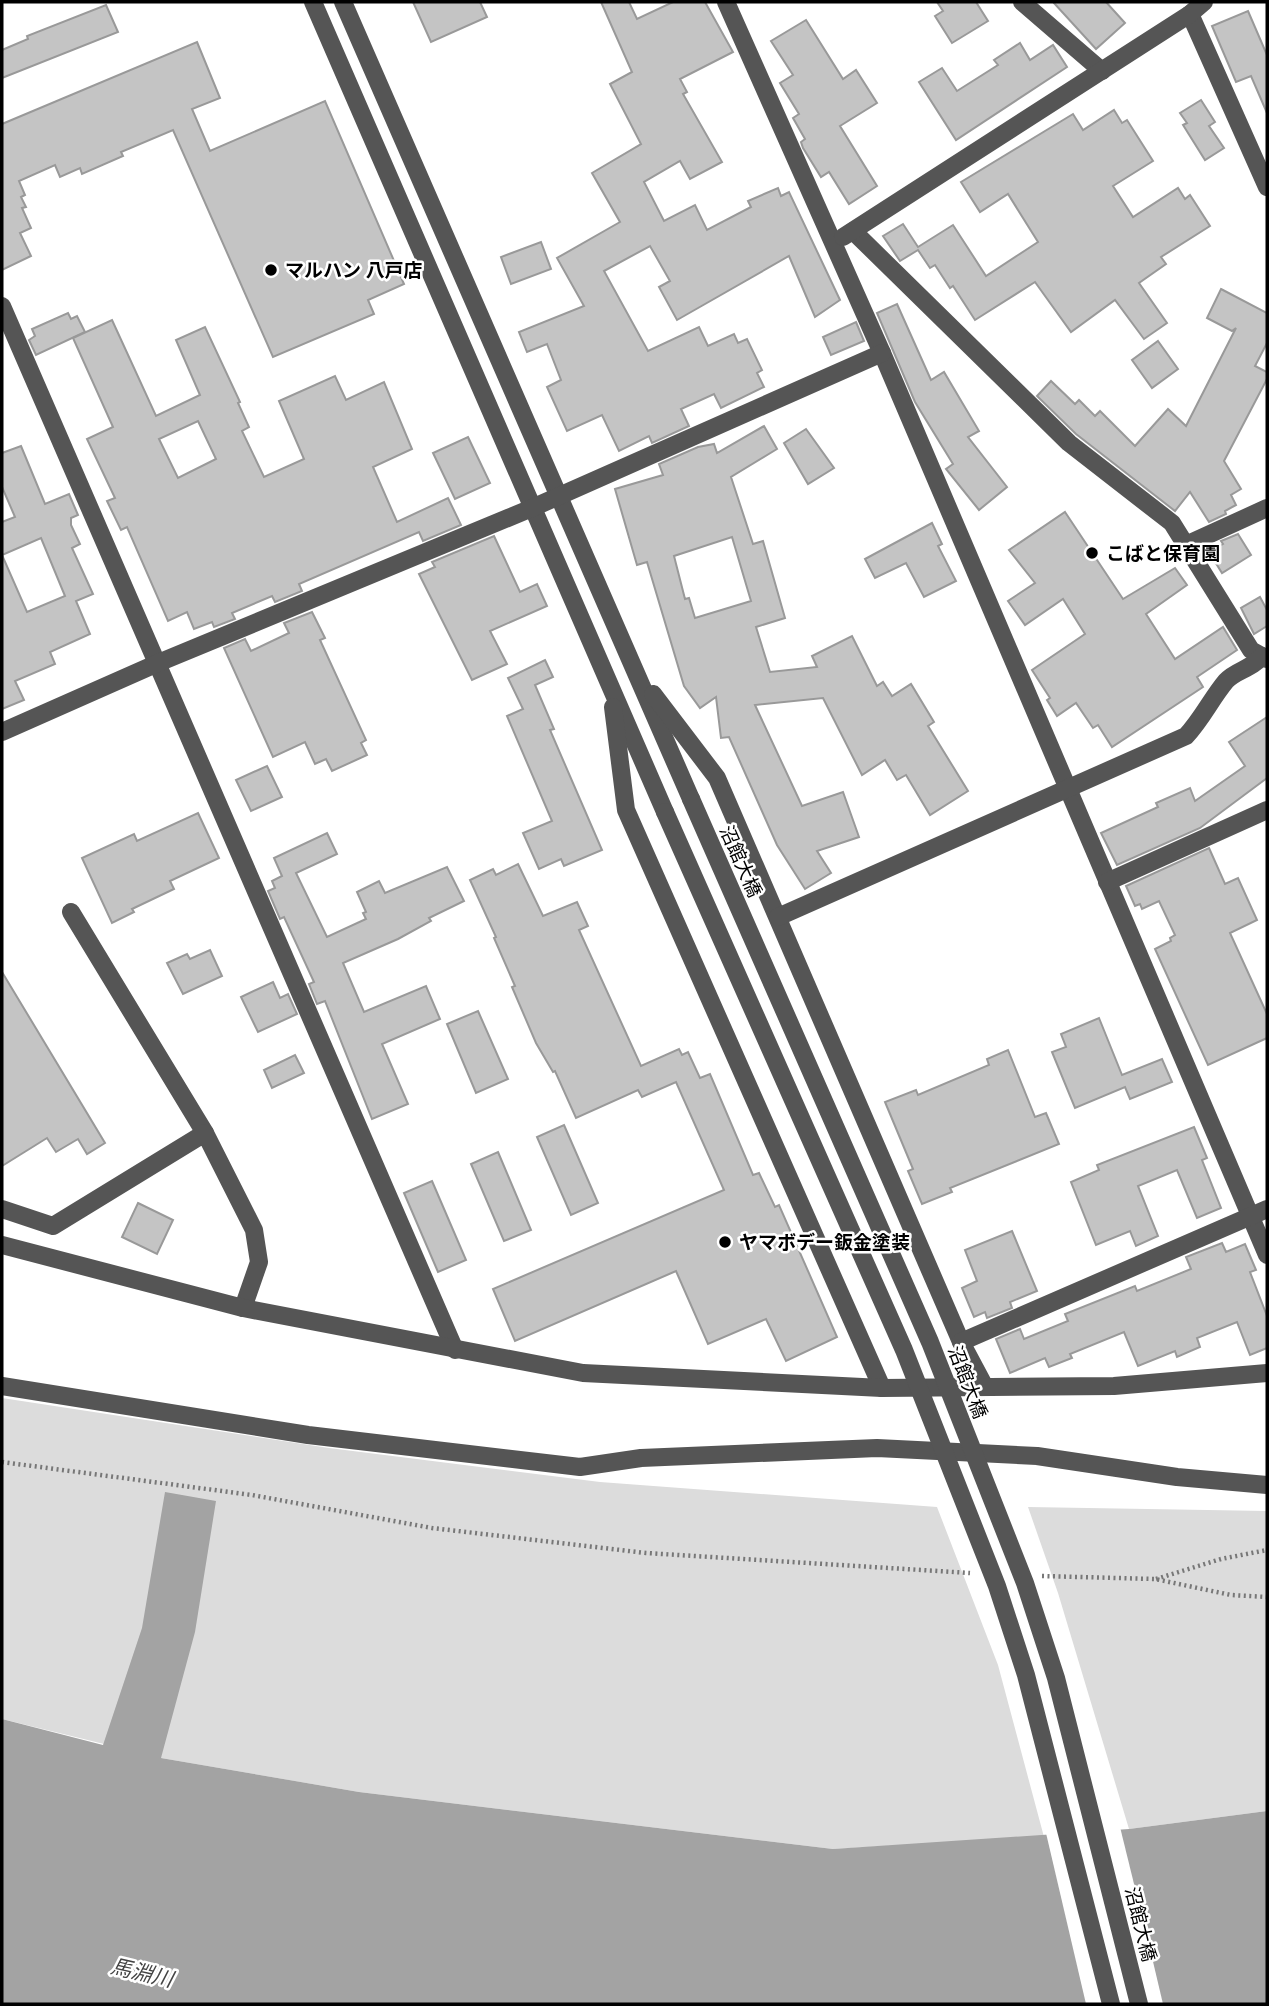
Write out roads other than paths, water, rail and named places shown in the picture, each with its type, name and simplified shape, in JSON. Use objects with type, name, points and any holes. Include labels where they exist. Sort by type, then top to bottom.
[{"type":"street","points":[[313,2],[665,812],[904,1350],[997,1586],[1029,1688],[1111,2004]]},
{"type":"street","points":[[343,2],[634,669],[717,778],[961,1342],[985,1387]]},
{"type":"street","points":[[726,2],[882,352],[1107,882],[1259,1212],[1267,1255]]},
{"type":"street","points":[[1022,2],[1102,71]]},
{"type":"street","points":[[833,242],[853,232],[1197,8],[1267,187]]},
{"type":"street","points":[[778,917],[1068,791],[1186,736],[1204,717],[1227,680],[1265,657],[1251,650],[1172,523],[1069,443],[853,232]]},
{"type":"street","points":[[2,306],[455,1350]]},
{"type":"street","points":[[2,732],[158,663],[532,508],[882,352]]},
{"type":"street","points":[[1186,545],[1267,508]]},
{"type":"street","name":"沼館大橋","points":[[634,669],[930,1342],[1025,1583],[1056,1678],[1139,2004]]},
{"type":"street","points":[[610,685],[626,810],[882,1388]]},
{"type":"street","points":[[1107,882],[1267,810]]},
{"type":"street","points":[[71,912],[205,1133],[254,1230],[259,1262],[243,1308]]},
{"type":"street","points":[[2,1209],[53,1226],[205,1133]]},
{"type":"street","points":[[961,1342],[1259,1212]]},
{"type":"street","points":[[2,1245],[243,1308],[583,1373],[882,1388],[1114,1386],[1267,1373]]},
{"type":"street","points":[[2,1386],[308,1435],[580,1467],[641,1458],[877,1448],[1037,1456],[1177,1477],[1267,1485]]},
{"type":"water","name":"馬淵川","points":[[165,1492],[216,1501],[195,1632],[161,1758],[359,1792],[833,1849],[1129,1829],[1267,1811],[1267,2004],[2,2004],[2,1719],[103,1745],[142,1628]]},
{"type":"place","name":"マルハン 八戸店","points":[[271,270]]},
{"type":"place","name":"こばと保育園","points":[[1092,553]]},
{"type":"place","name":"ヤマボデー鈑金塗装","points":[[725,1242]]}]
